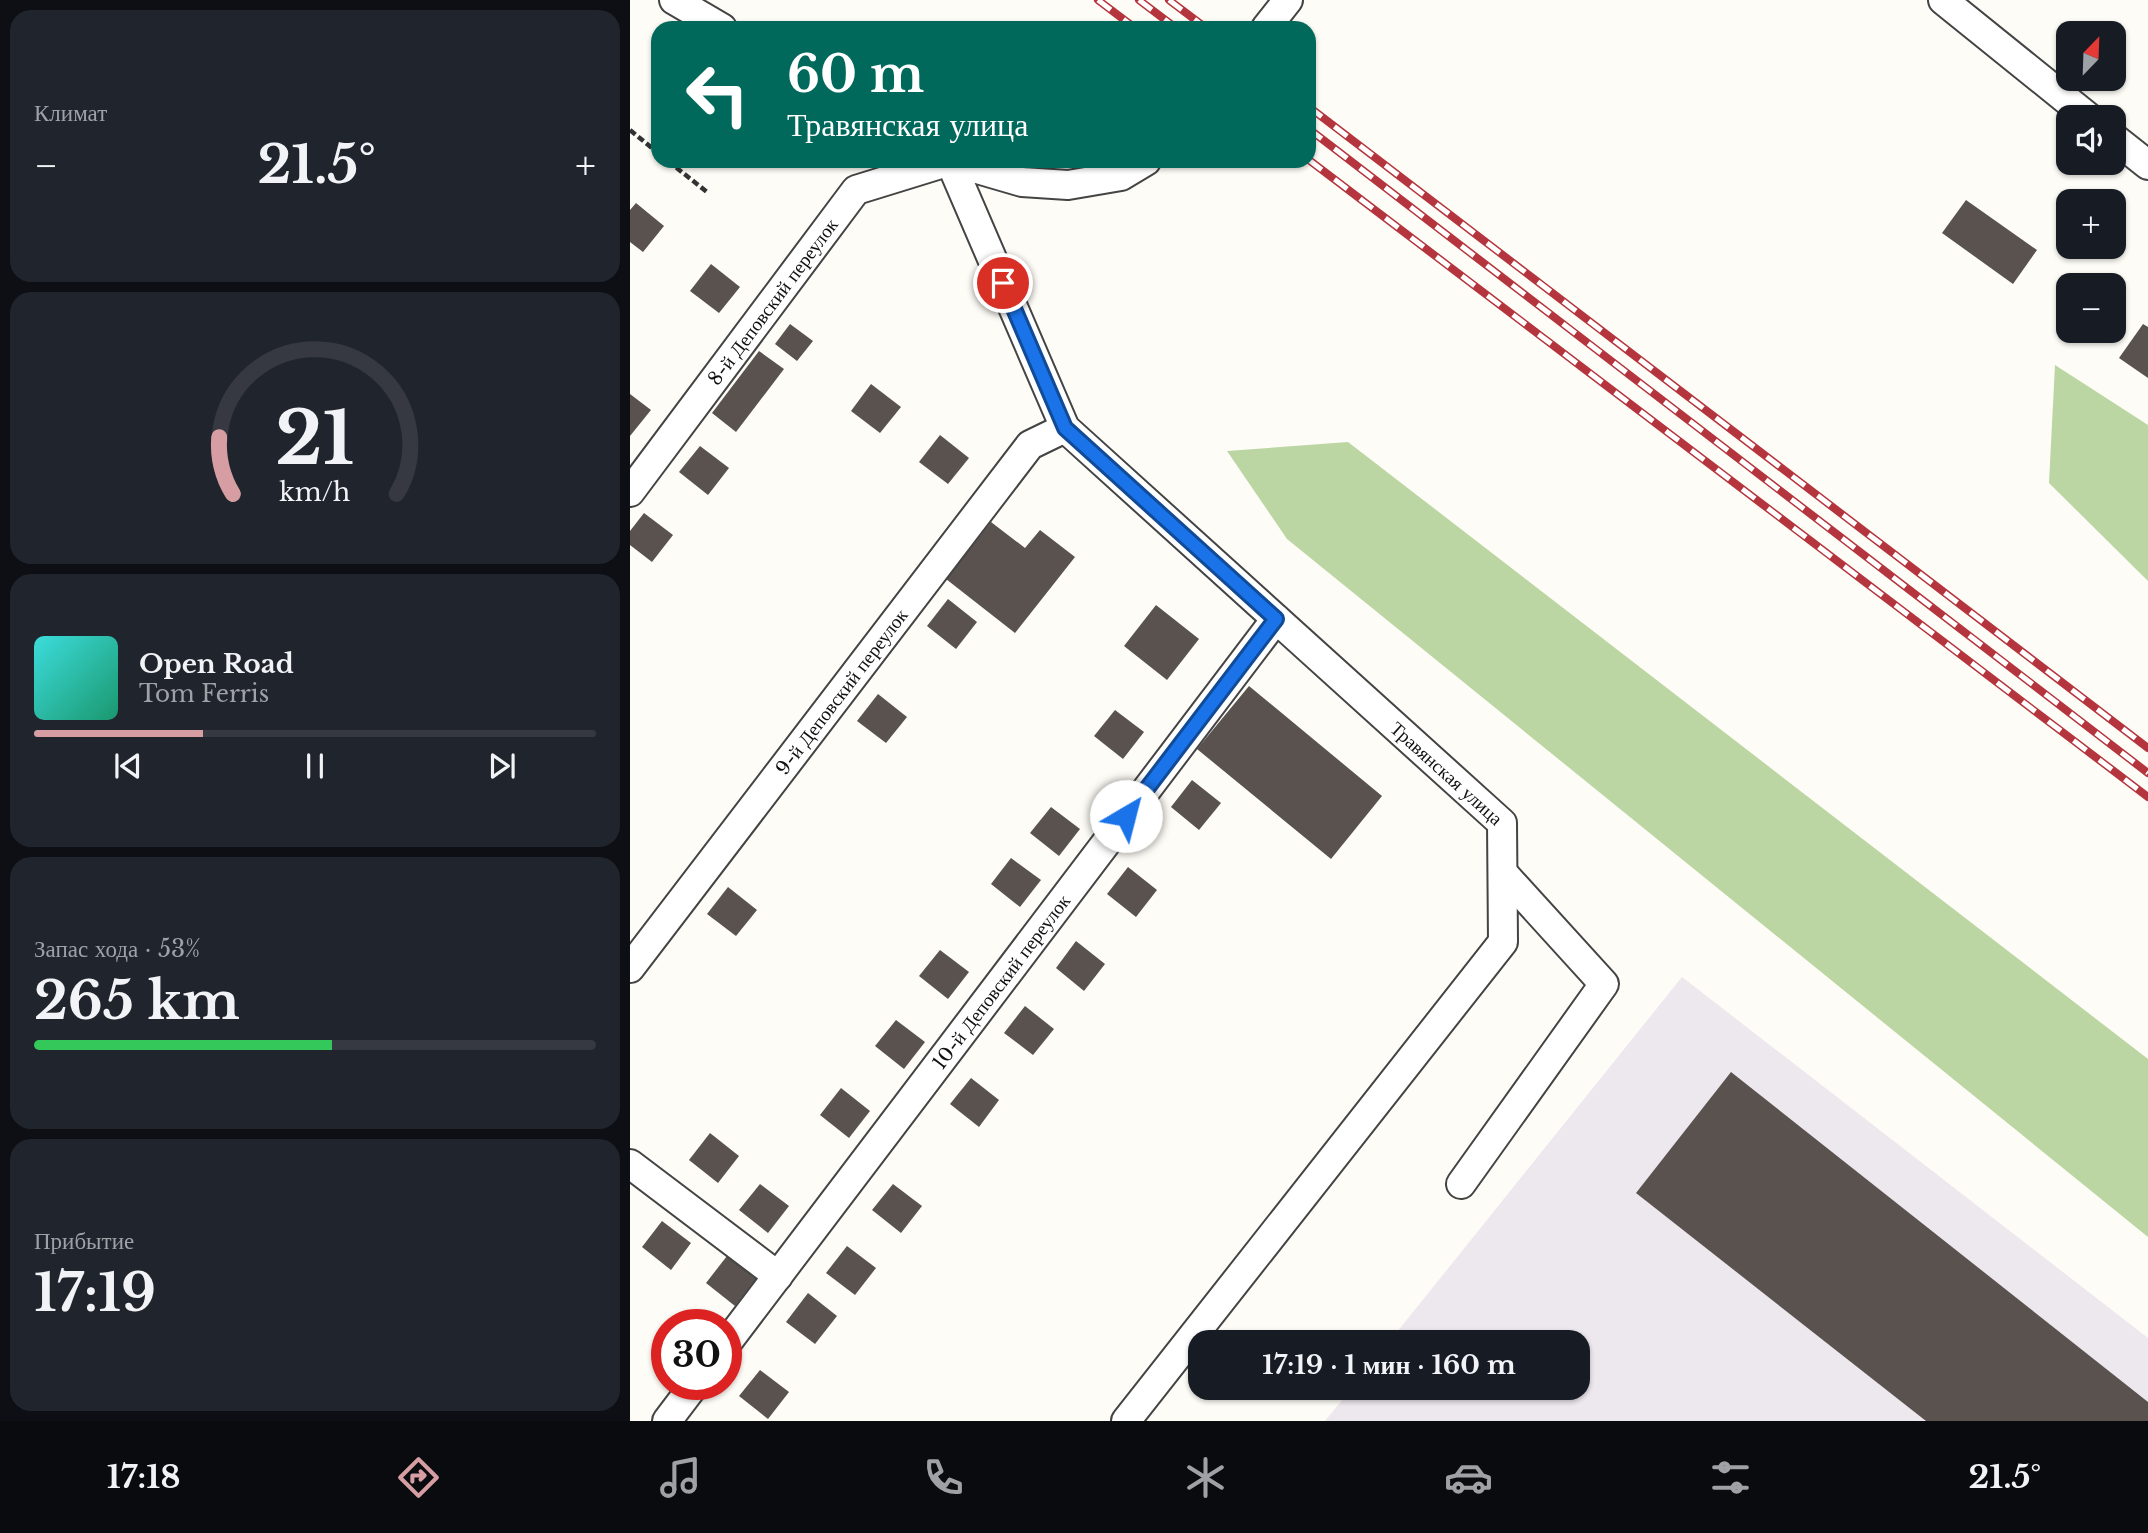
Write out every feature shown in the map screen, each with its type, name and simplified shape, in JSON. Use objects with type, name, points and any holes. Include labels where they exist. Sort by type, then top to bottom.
[{"type":"street","points":[[674,0],[710,21]]},
{"type":"street","points":[[1272,21],[1288,0]]},
{"type":"street","points":[[1943,0],[2073,105]]},
{"type":"street","points":[[2126,148],[2148,165]]},
{"type":"street","name":"8-й Деповский переулок","points":[[630,492],[856,190],[927,168]]},
{"type":"street","name":"Травянская улица","points":[[953,168],[1065,428],[1502,823],[1503,942],[1126,1421]]},
{"type":"street","points":[[974,168],[1022,182],[1068,185],[1121,176],[1134,168]]},
{"type":"street","name":"9-й Деповский переулок","points":[[630,968],[1030,445],[1065,428]]},
{"type":"street","name":"10-й Деповский переулок","points":[[742,1322],[1276,619]]},
{"type":"street","points":[[1461,1184],[1604,984],[1503,873]]},
{"type":"street","points":[[630,1164],[778,1276]]},
{"type":"street","points":[[667,1421],[683,1400]]},
{"type":"path","points":[[630,131],[651,148]]},
{"type":"path","points":[[677,168],[707,192]]},
{"type":"shaded area","points":[[1682,977],[2148,1338],[2148,1421],[1325,1421],[1342,1400],[1590,1400],[1590,1330],[1399,1330]]},
{"type":"green space","points":[[2055,365],[2148,425],[2148,581],[2049,483]]},
{"type":"green space","points":[[1348,442],[2148,1059],[2148,1237],[1287,539],[1227,451]]},
{"type":"building","points":[[1966,200],[2037,250],[2013,284],[1942,233]]},
{"type":"building","points":[[636,203],[664,226],[643,252],[630,242],[630,210]]},
{"type":"building","points":[[711,264],[740,287],[719,313],[690,291]]},
{"type":"building","points":[[790,324],[813,341],[797,361],[775,344]]},
{"type":"building","points":[[2143,324],[2148,327],[2148,378],[2119,358]]},
{"type":"building","points":[[759,351],[784,369],[736,432],[712,413]]},
{"type":"building","points":[[871,384],[901,407],[880,433],[851,411]]},
{"type":"building","points":[[630,394],[651,410],[630,436]]},
{"type":"building","points":[[940,435],[969,458],[948,484],[919,462]]},
{"type":"building","points":[[700,446],[729,468],[708,495],[679,472]]},
{"type":"building","points":[[644,513],[673,535],[652,562],[630,545],[630,531]]},
{"type":"building","points":[[991,522],[1025,548],[1040,530],[1075,557],[1015,633],[946,579]]},
{"type":"building","points":[[948,599],[977,622],[956,649],[927,626]]},
{"type":"building","points":[[1156,605],[1199,639],[1167,680],[1124,646]]},
{"type":"building","points":[[1249,686],[1382,796],[1331,859],[1197,749]]},
{"type":"building","points":[[878,694],[907,717],[886,743],[857,721]]},
{"type":"building","points":[[1115,710],[1144,732],[1123,759],[1094,736]]},
{"type":"building","points":[[1192,780],[1221,803],[1199,830],[1171,807]]},
{"type":"building","points":[[1051,807],[1080,829],[1059,856],[1030,833]]},
{"type":"building","points":[[1011,858],[1041,880],[1020,907],[991,884]]},
{"type":"building","points":[[1128,867],[1157,890],[1136,917],[1107,894]]},
{"type":"building","points":[[728,887],[757,910],[736,936],[707,914]]},
{"type":"building","points":[[1076,941],[1105,964],[1084,991],[1056,968]]},
{"type":"building","points":[[940,950],[969,972],[948,999],[919,976]]},
{"type":"building","points":[[1025,1006],[1054,1029],[1033,1055],[1004,1033]]},
{"type":"building","points":[[896,1020],[925,1042],[904,1069],[875,1046]]},
{"type":"building","points":[[1731,1072],[2148,1402],[2148,1421],[1926,1421],[1636,1193]]},
{"type":"building","points":[[971,1078],[999,1100],[979,1127],[950,1104]]},
{"type":"building","points":[[841,1088],[870,1111],[849,1138],[820,1115]]},
{"type":"building","points":[[710,1133],[739,1156],[718,1183],[689,1160]]},
{"type":"building","points":[[760,1184],[789,1206],[768,1233],[739,1210]]},
{"type":"building","points":[[893,1184],[922,1206],[901,1233],[872,1210]]},
{"type":"building","points":[[662,1221],[691,1243],[671,1270],[642,1247]]},
{"type":"building","points":[[847,1246],[876,1268],[855,1295],[826,1273]]},
{"type":"building","points":[[727,1256],[756,1279],[735,1306],[706,1283]]},
{"type":"building","points":[[808,1293],[837,1316],[815,1344],[786,1322]]},
{"type":"building","points":[[760,1370],[789,1392],[768,1419],[742,1398],[742,1392]]},
{"type":"railway","points":[[1098,0],[1126,21]]},
{"type":"railway","points":[[1139,0],[1167,21]]},
{"type":"railway","points":[[1169,0],[1197,21]]},
{"type":"railway","points":[[1316,112],[2148,748]]},
{"type":"railway","points":[[1316,134],[2148,773]]},
{"type":"railway","points":[[1316,165],[2148,797]]},
{"type":"route","points":[[1003,283],[1065,428],[1276,619],[1126,816]]}]
